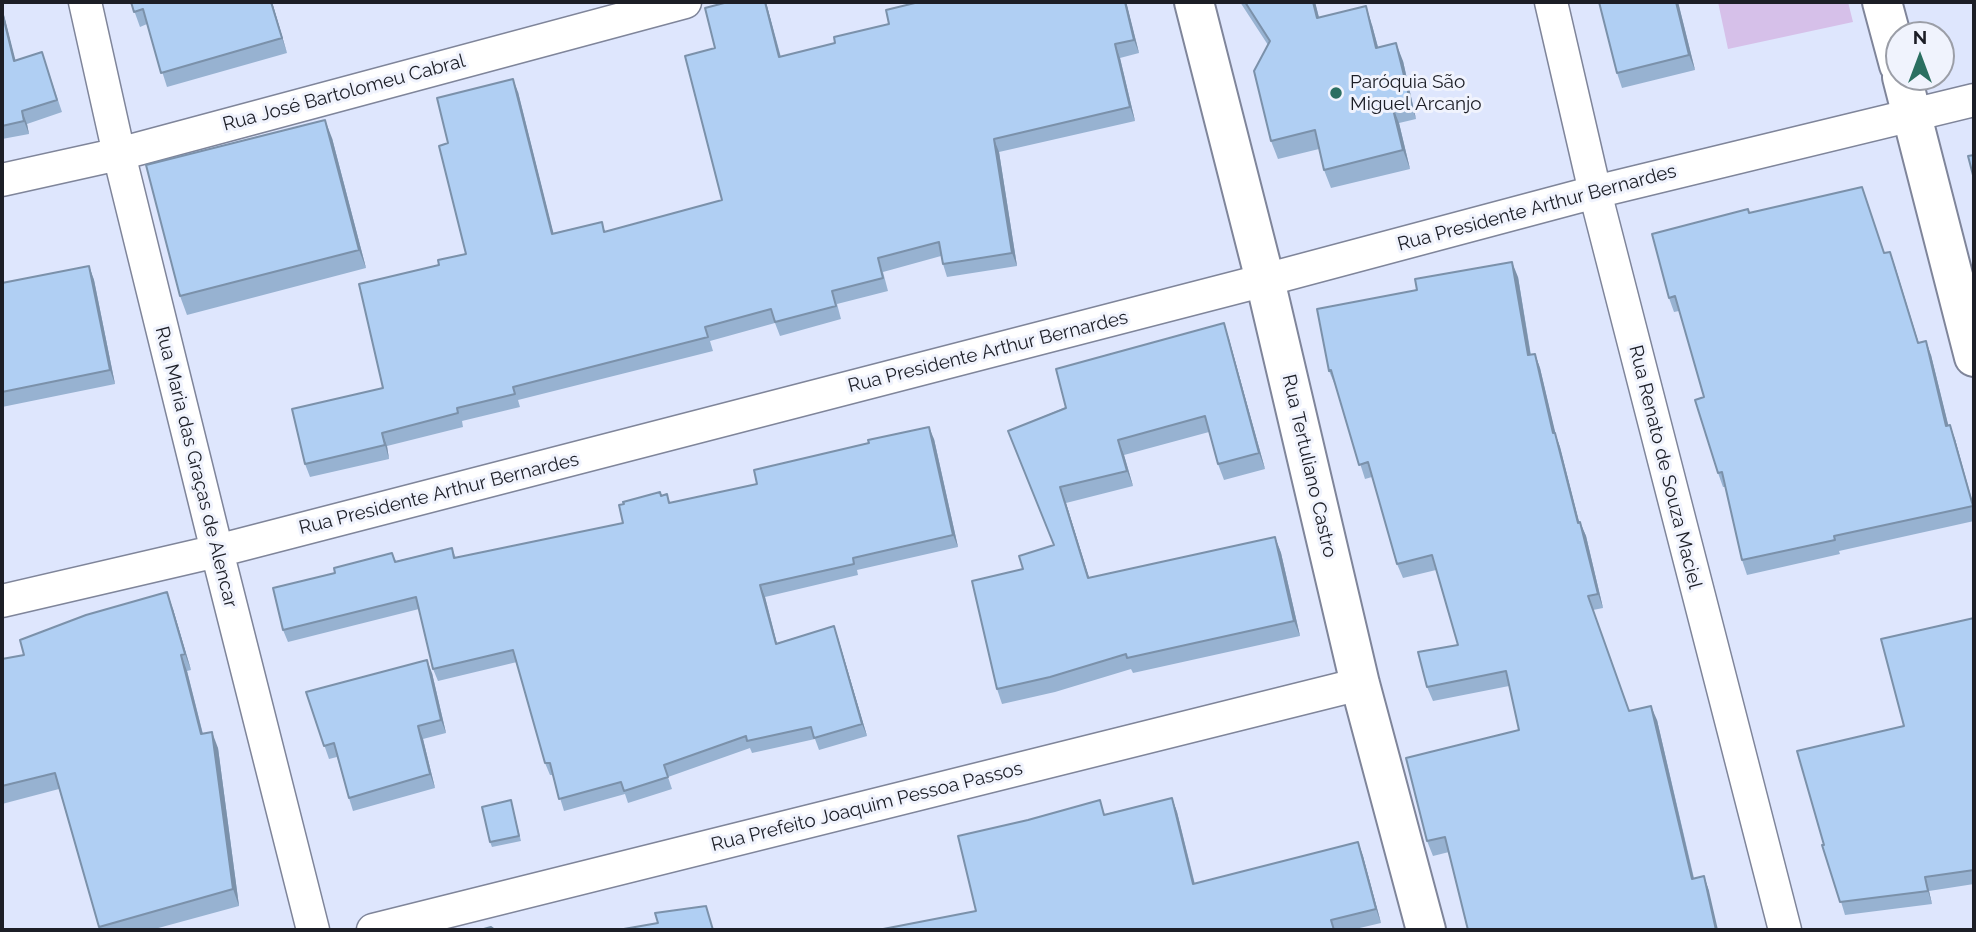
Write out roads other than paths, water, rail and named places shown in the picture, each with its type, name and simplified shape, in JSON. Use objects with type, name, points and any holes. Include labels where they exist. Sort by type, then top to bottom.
[{"type":"street","name":"Rua Maria das Graças de Alencar","points":[[85,2],[119,154],[313,930]]},
{"type":"street","name":"Rua José Bartolomeu Cabral","points":[[2,180],[119,154],[685,2]]},
{"type":"street","name":"Rua Tertuliano Castro","points":[[1194,2],[1265,280],[1360,684],[1426,930]]},
{"type":"street","name":"Rua Renato de Souza Maciel","points":[[1551,2],[1595,192],[1784,930]]},
{"type":"street","points":[[1882,2],[1887,21]]},
{"type":"street","points":[[1906,91],[1974,357]]},
{"type":"street","name":"Rua Presidente Arthur Bernardes","points":[[2,601],[217,551],[1595,192],[1974,100]]},
{"type":"street","name":"Rua Prefeito Joaquim Pessoa Passos","points":[[373,930],[1360,684]]},
{"type":"place","name":"Paróquia São Miguel Arcanjo","points":[[1336,93]]}]
